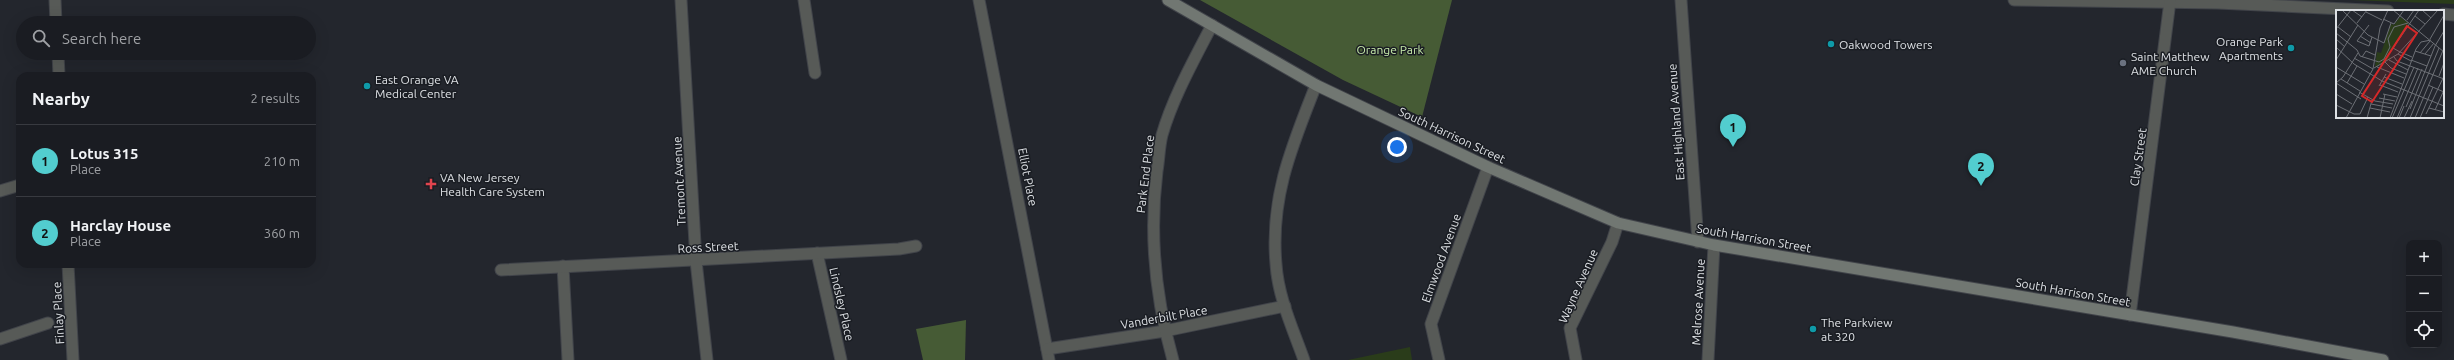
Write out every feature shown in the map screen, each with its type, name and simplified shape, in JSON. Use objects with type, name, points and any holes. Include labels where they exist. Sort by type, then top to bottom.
[{"type":"main road","name":"South Harrison Street","points":[[1168,0],[1316,85],[1488,167],[1618,223],[1714,245],[2130,315],[2382,360]]},
{"type":"street","points":[[55,0],[56,16]]},
{"type":"street","name":"Tremont Avenue","points":[[681,0],[696,261],[707,360]]},
{"type":"street","points":[[804,0],[815,73]]},
{"type":"street","name":"Elliot Place","points":[[979,0],[1048,355]]},
{"type":"street","name":"East Highland Avenue","points":[[1681,0],[1698,242]]},
{"type":"street","points":[[2014,0],[2097,3],[2170,1],[2366,10]]},
{"type":"street","name":"Clay Street","points":[[2130,315],[2170,1]]},
{"type":"street","points":[[2444,14],[2454,15]]},
{"type":"street","name":"Park End Place","points":[[1173,360],[1165,331],[1154,264],[1152,211],[1162,136],[1176,98],[1212,25]]},
{"type":"street","points":[[58,60],[59,72]]},
{"type":"street","points":[[1304,360],[1285,306],[1276,265],[1275,216],[1286,163],[1316,85]]},
{"type":"street","name":"Elmwood Avenue","points":[[1439,360],[1431,324],[1488,167]]},
{"type":"street","points":[[0,191],[16,187]]},
{"type":"street","name":"Wayne Avenue","points":[[1576,360],[1570,328],[1612,242],[1618,223]]},
{"type":"street","name":"Melrose Avenue","points":[[1708,360],[1714,245]]},
{"type":"street","name":"Ross Street","points":[[501,270],[696,261],[899,249],[916,246]]},
{"type":"street","name":"Lindsley Place","points":[[817,253],[842,360]]},
{"type":"street","points":[[563,266],[568,360]]},
{"type":"street","name":"Finlay Place","points":[[68,268],[73,360]]},
{"type":"street","name":"Vanderbilt Place","points":[[1048,355],[1285,306]]},
{"type":"street","points":[[0,339],[48,323]]},
{"type":"green space","name":"Orange Park","points":[[1200,0],[1452,0],[1422,117],[1343,80]]},
{"type":"green space","points":[[2350,0],[2454,0],[2454,4]]},
{"type":"green space","points":[[966,320],[965,360],[923,360],[916,329]]},
{"type":"green space","points":[[1410,347],[1412,360],[1348,360]]},
{"type":"place","name":"Oakwood Towers","points":[[1831,44]]},
{"type":"place","name":"Orange Park Apartments","points":[[2291,48]]},
{"type":"place","name":"Saint Matthew AME Church","points":[[2123,63]]},
{"type":"place","name":"East Orange VA Medical Center","points":[[367,86]]},
{"type":"place","name":"Lotus 315","points":[[1733,147]]},
{"type":"place","name":"VA New Jersey Health Care System","points":[[431,184]]},
{"type":"place","name":"Harclay House","points":[[1981,186]]},
{"type":"place","name":"The Parkview at 320","points":[[1813,329]]}]
